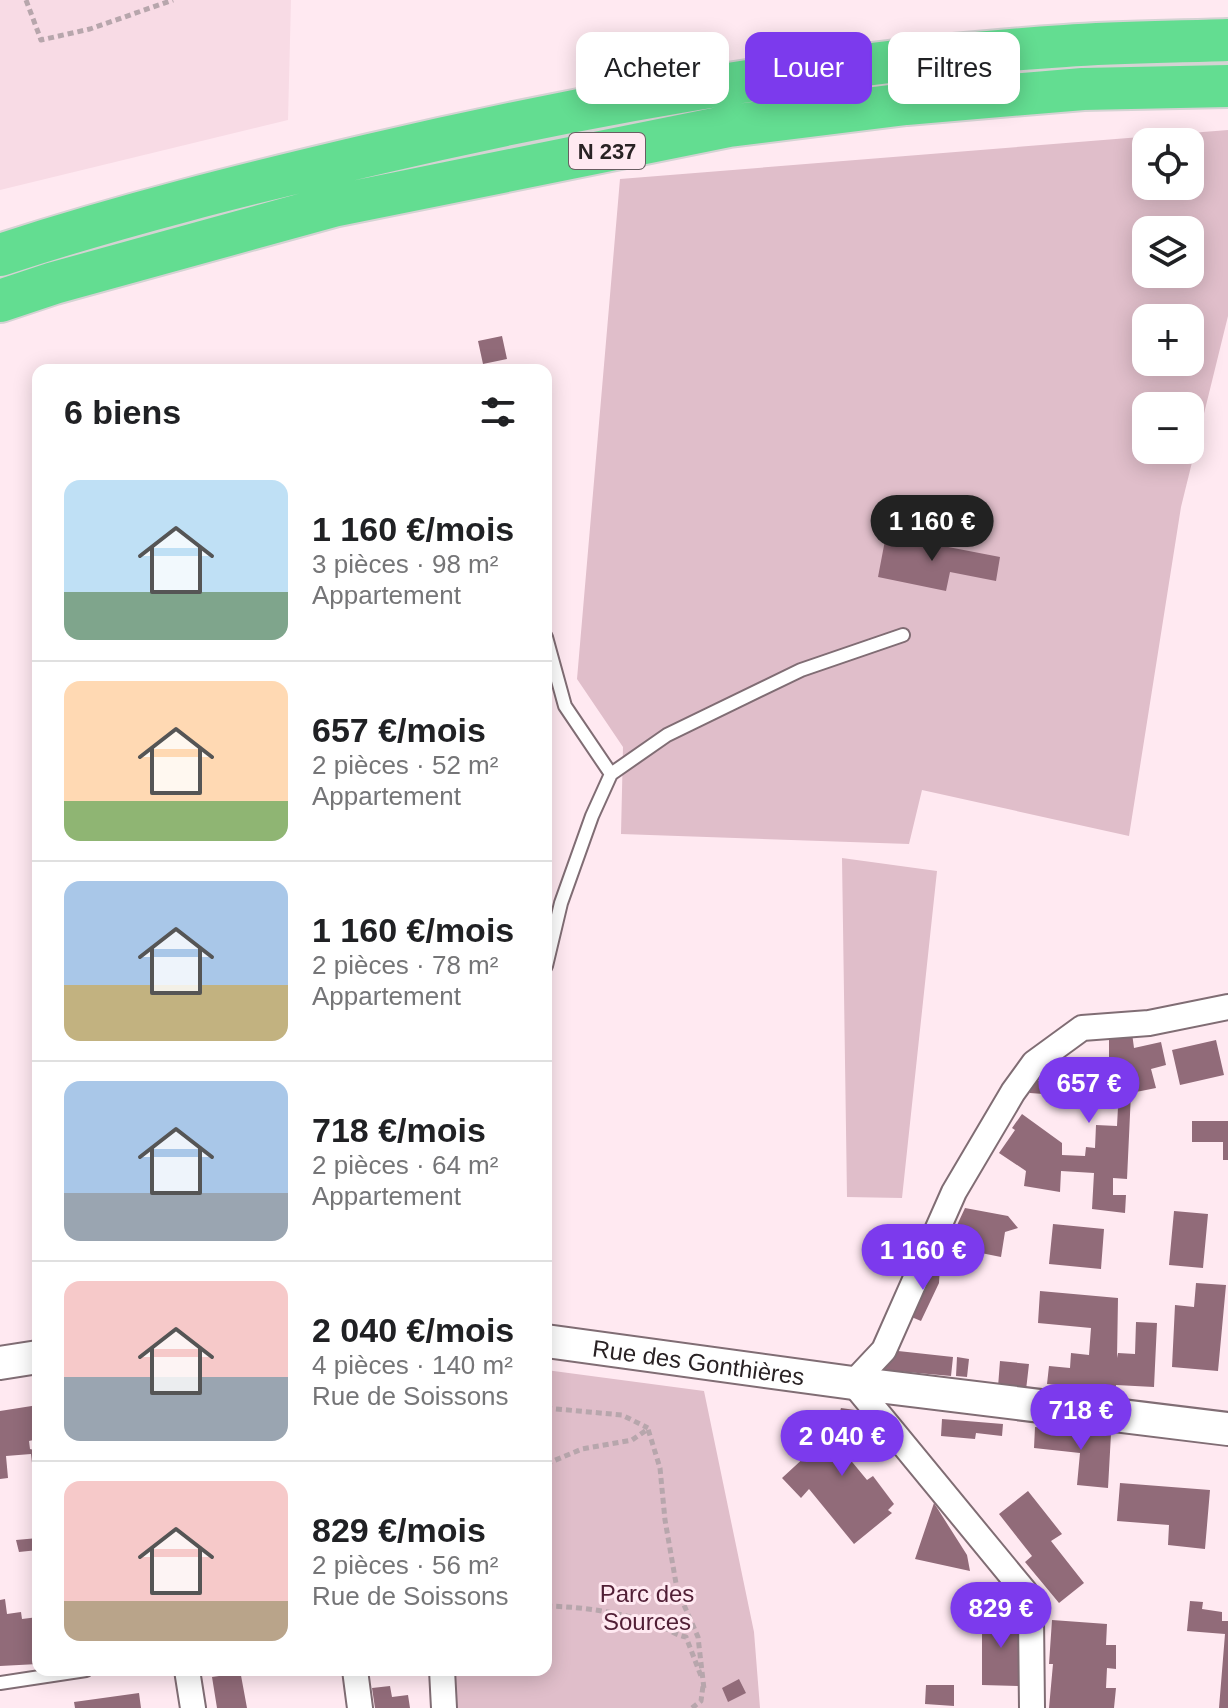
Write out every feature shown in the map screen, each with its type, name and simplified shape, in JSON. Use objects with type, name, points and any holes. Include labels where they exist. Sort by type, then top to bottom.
[{"type":"highway","name":"N 237","points":[[0,255],[228,188],[609,102],[854,66],[1065,46],[1228,40]]},
{"type":"highway","name":"N 237","points":[[0,301],[54,283],[333,206],[729,126],[906,104],[1083,89],[1228,86]]},
{"type":"street","points":[[1032,1708],[1031,1618],[1025,1592],[853,1383],[884,1350],[954,1192],[1013,1092],[1034,1063],[1082,1028],[1149,1023],[1228,1007]]},
{"type":"street","name":"Rue des Gonthières","points":[[552,1342],[1228,1429]]},
{"type":"street","points":[[0,1363],[32,1358]]},
{"type":"street","points":[[188,1676],[193,1708]]},
{"type":"street","points":[[356,1676],[360,1708]]},
{"type":"street","points":[[442,1676],[444,1708]]},
{"type":"lane","points":[[552,941],[561,903],[592,816],[611,774],[667,735],[801,670],[903,635]]},
{"type":"lane","points":[[552,659],[565,706],[611,774]]},
{"type":"lane","points":[[0,1683],[46,1676]]},
{"type":"path","points":[[26,0],[41,40],[90,29],[173,0]]},
{"type":"path","points":[[552,1409],[622,1415],[648,1429],[660,1468],[677,1589],[698,1637],[704,1689],[701,1701],[692,1708]]},
{"type":"path","points":[[552,1462],[582,1449],[632,1440],[648,1429]]},
{"type":"path","points":[[552,1606],[607,1611],[662,1626],[673,1634],[686,1637],[704,1689]]},
{"type":"shaded area","points":[[0,0],[291,0],[288,120],[0,190]]},
{"type":"green space","points":[[1228,130],[1228,316],[1204,414],[1204,392],[1132,392],[1132,464],[1192,464],[1181,507],[1129,836],[922,790],[909,844],[621,834],[623,747],[577,679],[620,179],[1132,138],[1132,200],[1204,200],[1204,132]]},
{"type":"green space","points":[[842,858],[937,871],[902,1198],[847,1197]]},
{"type":"green space","name":"Parc des Sources","points":[[552,1371],[704,1391],[754,1632],[760,1708],[456,1708],[453,1676],[552,1676]]},
{"type":"building","points":[[502,336],[507,359],[483,364],[478,341]]},
{"type":"building","points":[[886,535],[1000,557],[996,581],[950,572],[946,591],[878,577]]},
{"type":"building","points":[[1132,1033],[1134,1048],[1161,1042],[1166,1065],[1151,1069],[1156,1088],[1131,1093],[1127,1179],[1113,1178],[1113,1195],[1126,1195],[1125,1213],[1092,1209],[1094,1173],[1061,1171],[1060,1192],[1024,1186],[1026,1171],[999,1153],[1022,1114],[1062,1143],[1062,1155],[1085,1156],[1086,1147],[1095,1148],[1096,1125],[1117,1126],[1118,1107],[1109,1107],[1110,1099],[1030,1093],[1030,1085],[1033,1081],[1058,1076],[1058,1073],[1109,1075],[1109,1038]]},
{"type":"building","points":[[1216,1040],[1224,1075],[1180,1085],[1172,1050]]},
{"type":"building","points":[[1192,1121],[1228,1121],[1228,1160],[1223,1160],[1223,1142],[1192,1142]]},
{"type":"building","points":[[965,1208],[1008,1216],[1018,1228],[1005,1232],[1001,1257],[971,1251],[965,1262],[945,1251]]},
{"type":"building","points":[[1174,1211],[1208,1214],[1203,1268],[1169,1265]]},
{"type":"building","points":[[1053,1224],[1104,1229],[1101,1269],[1049,1264]]},
{"type":"building","points":[[923,1265],[940,1266],[939,1283],[921,1321],[902,1313]]},
{"type":"building","points":[[1196,1283],[1226,1285],[1218,1371],[1172,1367],[1175,1305],[1194,1307]]},
{"type":"building","points":[[1040,1291],[1118,1298],[1117,1358],[1118,1353],[1135,1354],[1136,1322],[1157,1323],[1154,1387],[1116,1385],[1115,1398],[1102,1397],[1102,1389],[1047,1384],[1049,1366],[1070,1368],[1071,1353],[1089,1355],[1091,1328],[1038,1323]]},
{"type":"building","points":[[889,1350],[953,1357],[951,1376],[884,1370]]},
{"type":"building","points":[[957,1357],[969,1359],[967,1377],[956,1376]]},
{"type":"building","points":[[1000,1361],[1029,1364],[1026,1390],[998,1387]]},
{"type":"building","points":[[32,1406],[32,1440],[29,1441],[32,1450],[32,1463],[31,1454],[6,1456],[8,1478],[0,1479],[0,1411]]},
{"type":"building","points":[[841,1408],[855,1410],[876,1434],[848,1457],[867,1480],[873,1476],[894,1504],[888,1510],[892,1513],[854,1544],[809,1489],[801,1498],[782,1478],[807,1455],[800,1447],[822,1427],[835,1442],[847,1431],[837,1421]]},
{"type":"building","points":[[942,1419],[1003,1424],[1002,1436],[976,1433],[975,1439],[941,1436]]},
{"type":"building","points":[[1035,1427],[1111,1434],[1108,1488],[1077,1485],[1080,1453],[1034,1448]]},
{"type":"building","points":[[1120,1483],[1210,1490],[1205,1549],[1168,1545],[1169,1525],[1117,1521]]},
{"type":"building","points":[[1028,1491],[1062,1534],[1051,1541],[1084,1583],[1059,1603],[1025,1562],[1032,1556],[999,1514]]},
{"type":"building","points":[[934,1503],[967,1555],[970,1571],[915,1559]]},
{"type":"building","points":[[32,1539],[32,1551],[19,1552],[16,1540]]},
{"type":"building","points":[[5,1599],[7,1614],[21,1612],[22,1619],[32,1618],[32,1664],[0,1666],[0,1600]]},
{"type":"building","points":[[1190,1601],[1203,1602],[1202,1609],[1222,1612],[1222,1621],[1228,1621],[1228,1708],[1219,1708],[1225,1634],[1187,1631]]},
{"type":"building","points":[[1005,1604],[1019,1624],[1020,1686],[982,1685],[982,1625],[991,1625],[991,1611]]},
{"type":"building","points":[[1052,1620],[1107,1624],[1106,1645],[1116,1645],[1116,1669],[1107,1668],[1106,1688],[1116,1688],[1114,1708],[1049,1708],[1053,1664],[1049,1664]]},
{"type":"building","points":[[241,1676],[247,1708],[217,1708],[212,1677]]},
{"type":"building","points":[[739,1679],[746,1693],[728,1702],[722,1688]]},
{"type":"building","points":[[926,1685],[954,1685],[954,1706],[925,1704]]},
{"type":"building","points":[[390,1686],[392,1697],[408,1695],[410,1708],[375,1708],[372,1688]]},
{"type":"building","points":[[139,1693],[141,1708],[75,1708],[74,1702]]}]
